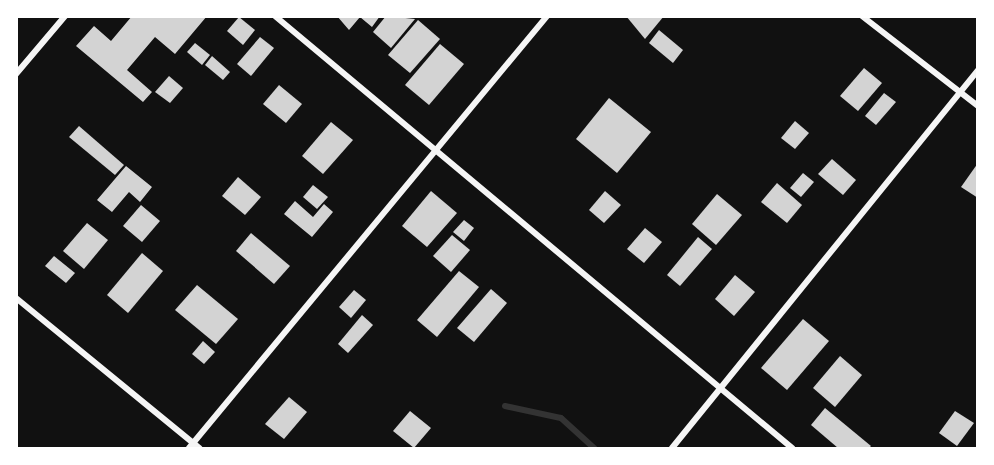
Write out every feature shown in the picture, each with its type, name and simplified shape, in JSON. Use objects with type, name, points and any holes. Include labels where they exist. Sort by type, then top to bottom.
[{"type":"street","points":[[16,74],[65,16]]},
{"type":"street","points":[[275,16],[792,448]]},
{"type":"street","points":[[191,446],[547,16]]},
{"type":"street","points":[[862,16],[978,106]]},
{"type":"street","points":[[672,448],[978,70]]},
{"type":"street","points":[[16,298],[191,446],[199,448]]},
{"type":"building","points":[[132,16],[207,16],[175,54],[155,37],[127,70],[152,92],[143,102],[76,46],[94,26],[111,41]]},
{"type":"building","points":[[337,16],[380,16],[372,27],[360,17],[349,30]]},
{"type":"building","points":[[386,16],[415,19],[391,48],[373,32]]},
{"type":"building","points":[[626,16],[664,16],[645,39]]},
{"type":"building","points":[[239,17],[255,30],[243,45],[227,31]]},
{"type":"building","points":[[418,20],[440,39],[410,73],[388,55]]},
{"type":"building","points":[[659,30],[683,50],[673,63],[649,43]]},
{"type":"building","points":[[260,37],[274,48],[251,76],[237,64]]},
{"type":"building","points":[[195,43],[210,55],[202,65],[187,52]]},
{"type":"building","points":[[440,44],[464,64],[429,105],[405,85]]},
{"type":"building","points":[[212,56],[230,72],[223,80],[205,65]]},
{"type":"building","points":[[864,68],[882,83],[858,111],[840,96]]},
{"type":"building","points":[[169,76],[183,88],[170,103],[155,92]]},
{"type":"building","points":[[279,85],[302,104],[286,123],[263,104]]},
{"type":"building","points":[[884,93],[896,102],[876,125],[865,116]]},
{"type":"building","points":[[609,98],[651,132],[617,173],[576,139]]},
{"type":"building","points":[[795,121],[809,133],[795,149],[781,138]]},
{"type":"building","points":[[331,122],[353,140],[323,174],[302,156]]},
{"type":"building","points":[[79,126],[124,165],[115,175],[69,137]]},
{"type":"building","points":[[832,159],[856,180],[843,195],[818,174]]},
{"type":"building","points":[[978,163],[978,198],[961,187]]},
{"type":"building","points":[[126,166],[152,187],[140,202],[129,192],[112,212],[97,200]]},
{"type":"building","points":[[803,173],[814,182],[801,197],[790,188]]},
{"type":"building","points":[[238,177],[261,197],[245,215],[222,196]]},
{"type":"building","points":[[777,183],[802,205],[787,223],[761,202]]},
{"type":"building","points":[[313,185],[328,197],[317,209],[303,197]]},
{"type":"building","points":[[431,191],[457,213],[427,247],[402,226]]},
{"type":"building","points":[[605,191],[621,205],[604,223],[589,210]]},
{"type":"building","points":[[717,194],[742,215],[716,245],[692,224]]},
{"type":"building","points":[[295,201],[313,217],[324,204],[333,212],[312,237],[284,214]]},
{"type":"building","points":[[141,205],[160,221],[142,242],[123,226]]},
{"type":"building","points":[[464,220],[474,228],[464,241],[453,232]]},
{"type":"building","points":[[87,223],[108,240],[84,269],[63,251]]},
{"type":"building","points":[[645,228],[662,242],[644,263],[627,249]]},
{"type":"building","points":[[251,233],[290,266],[274,284],[236,251]]},
{"type":"building","points":[[452,235],[470,250],[451,272],[433,256]]},
{"type":"building","points":[[698,237],[712,249],[680,286],[667,275]]},
{"type":"building","points":[[142,253],[163,271],[128,313],[107,295]]},
{"type":"building","points":[[54,256],[75,273],[66,283],[45,266]]},
{"type":"building","points":[[459,271],[479,287],[437,337],[417,320]]},
{"type":"building","points":[[735,275],[755,292],[734,316],[715,299]]},
{"type":"building","points":[[197,285],[238,319],[216,344],[175,310]]},
{"type":"building","points":[[491,289],[507,303],[474,342],[457,328]]},
{"type":"building","points":[[354,290],[366,300],[351,318],[339,307]]},
{"type":"building","points":[[362,315],[373,325],[348,353],[338,344]]},
{"type":"building","points":[[803,319],[829,341],[787,390],[761,368]]},
{"type":"building","points":[[203,341],[215,352],[204,364],[192,354]]},
{"type":"building","points":[[840,356],[862,375],[835,407],[813,388]]},
{"type":"building","points":[[289,397],[307,412],[284,439],[265,424]]},
{"type":"building","points":[[825,408],[871,446],[869,448],[838,448],[811,425]]},
{"type":"building","points":[[410,411],[431,428],[414,448],[393,431]]},
{"type":"building","points":[[955,411],[974,423],[957,446],[939,433]]},
{"type":"waterway","points":[[505,406],[561,418],[594,448]]}]
